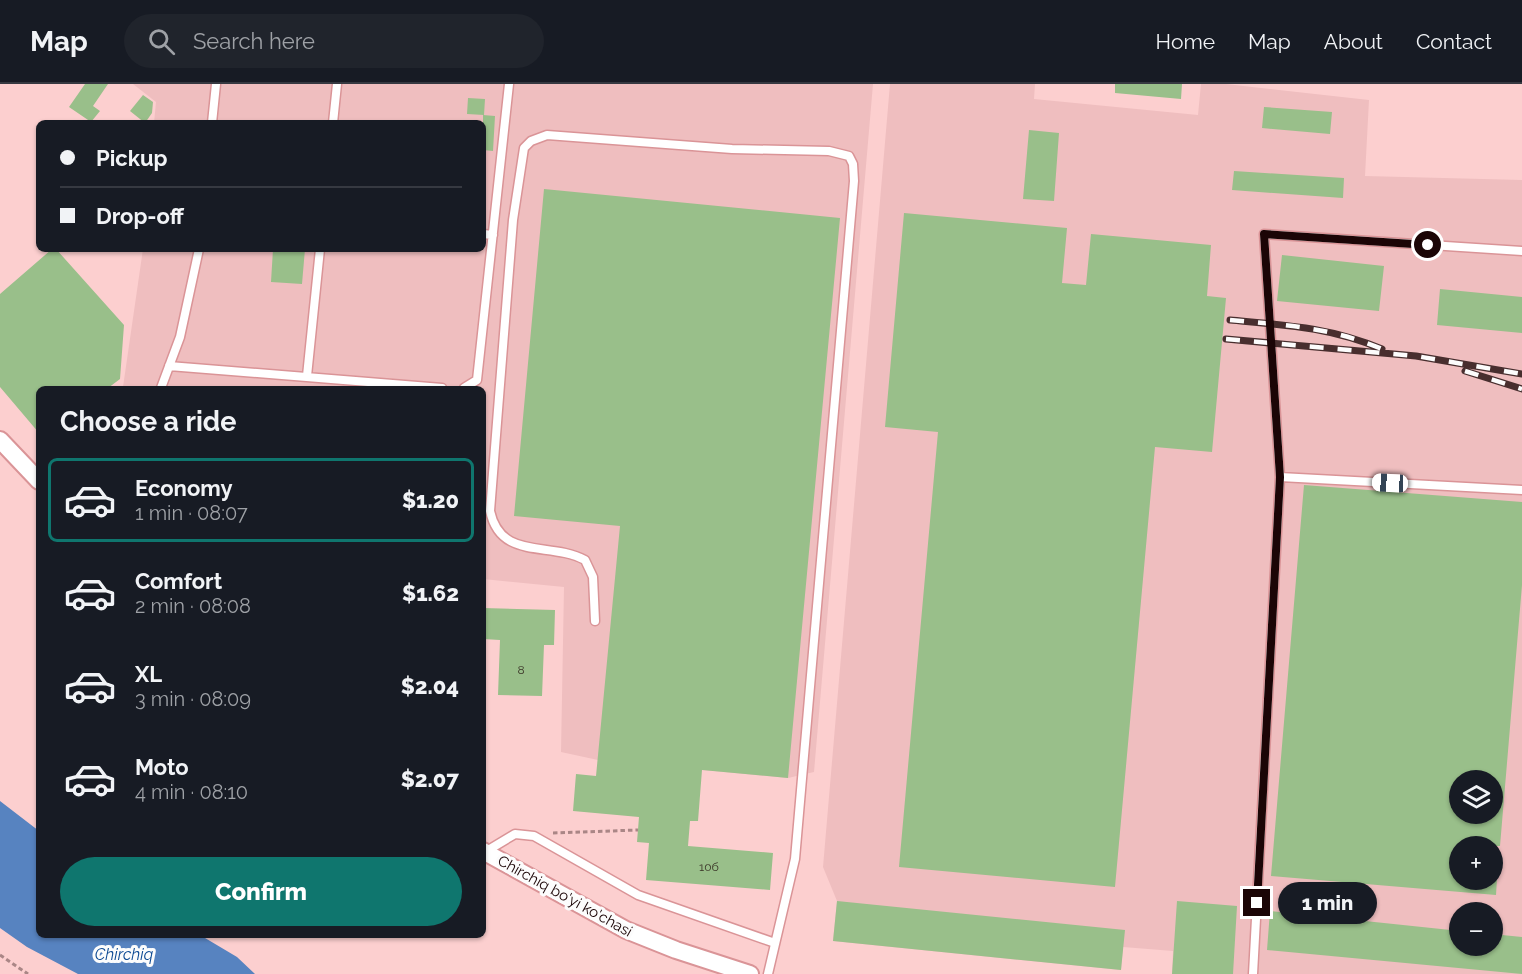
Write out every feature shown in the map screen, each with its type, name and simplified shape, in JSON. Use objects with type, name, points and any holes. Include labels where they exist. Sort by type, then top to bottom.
[{"type":"street","points":[[0,440],[36,478]]},
{"type":"street","name":"Chirchiq bo'yi ko'chasi","points":[[486,852],[626,930],[695,957],[750,974]]},
{"type":"lane","points":[[212,120],[216,84]]},
{"type":"lane","points":[[333,120],[337,84]]},
{"type":"lane","points":[[467,386],[477,380],[509,84]]},
{"type":"lane","points":[[595,621],[593,577],[585,560],[558,551],[512,544],[493,526],[490,511],[513,220],[524,148],[531,141],[547,135],[732,149],[829,151],[849,156],[854,164],[854,181],[795,859],[768,974]]},
{"type":"lane","points":[[486,234],[493,235]]},
{"type":"lane","points":[[1253,974],[1280,477],[1264,234],[1522,251]]},
{"type":"lane","points":[[163,386],[180,338],[198,252]]},
{"type":"lane","points":[[307,376],[320,252]]},
{"type":"lane","points":[[170,366],[420,386]]},
{"type":"lane","points":[[1280,477],[1522,490]]},
{"type":"lane","points":[[486,850],[515,834],[534,836],[638,895],[775,943]]},
{"type":"path","points":[[534,836],[566,831],[638,830]]},
{"type":"path","points":[[0,955],[28,974]]},
{"type":"shaded area","points":[[133,84],[873,84],[814,772],[788,778],[598,760],[561,752],[564,587],[486,579],[486,386],[123,386],[143,252],[486,252],[486,120],[154,120],[156,102]]},
{"type":"shaded area","points":[[890,84],[1035,84],[1034,99],[1198,115],[1201,84],[1226,84],[1369,100],[1365,176],[1522,180],[1522,974],[1172,974],[1173,951],[1123,947],[1121,970],[833,941],[837,901],[823,867]]},
{"type":"water","name":"Chirchiq","points":[[0,801],[36,829],[36,938],[205,938],[237,957],[255,974],[78,974],[27,947],[0,928]]},
{"type":"building","points":[[85,84],[108,84],[93,106],[100,111],[93,120],[88,120],[69,107]]},
{"type":"building","points":[[1115,84],[1182,84],[1181,99],[1115,93]]},
{"type":"building","points":[[143,95],[153,102],[152,113],[147,120],[141,120],[130,111]]},
{"type":"building","points":[[468,98],[485,99],[484,115],[467,114]]},
{"type":"building","points":[[1264,107],[1332,112],[1330,134],[1262,128]]},
{"type":"building","points":[[483,115],[495,116],[493,151],[486,150],[486,120],[483,120]]},
{"type":"building","points":[[1029,130],[1059,133],[1054,201],[1023,199]]},
{"type":"building","points":[[1234,171],[1344,178],[1343,198],[1232,190]]},
{"type":"building","points":[[544,189],[840,218],[788,778],[702,770],[698,821],[690,821],[688,846],[773,853],[770,890],[646,880],[649,843],[637,842],[639,817],[573,811],[576,774],[596,776],[620,526],[514,516]]},
{"type":"building","points":[[904,213],[1067,228],[1062,283],[1086,285],[1091,234],[1211,245],[1207,296],[1226,298],[1212,452],[1155,447],[1115,887],[899,867],[938,432],[885,427]]},
{"type":"building","points":[[49,252],[59,252],[124,325],[120,379],[111,386],[36,386],[36,429],[0,387],[0,294]]},
{"type":"building","points":[[273,252],[305,252],[302,284],[271,282]]},
{"type":"building","points":[[1282,255],[1384,266],[1379,311],[1277,301]]},
{"type":"building","points":[[1440,289],[1522,297],[1522,333],[1437,325]]},
{"type":"building","points":[[1304,485],[1522,502],[1522,585],[1503,810],[1503,770],[1449,770],[1449,824],[1502,824],[1501,836],[1449,836],[1449,890],[1496,890],[1496,895],[1271,876]]},
{"type":"building","points":[[486,608],[555,610],[554,645],[544,645],[542,696],[498,695],[500,640],[486,639]]},
{"type":"building","points":[[837,901],[1125,930],[1121,970],[833,941]]},
{"type":"building","points":[[1177,901],[1237,906],[1233,974],[1172,974]]},
{"type":"building","points":[[1270,911],[1449,930],[1449,956],[1503,956],[1503,935],[1522,937],[1522,974],[1267,950]]},
{"type":"railway","points":[[1230,320],[1326,331],[1382,349]]},
{"type":"railway","points":[[1226,339],[1416,356],[1522,374]]},
{"type":"railway","points":[[1465,371],[1522,389]]},
{"type":"route","points":[[1257,903],[1280,477],[1264,234],[1428,245]]}]
